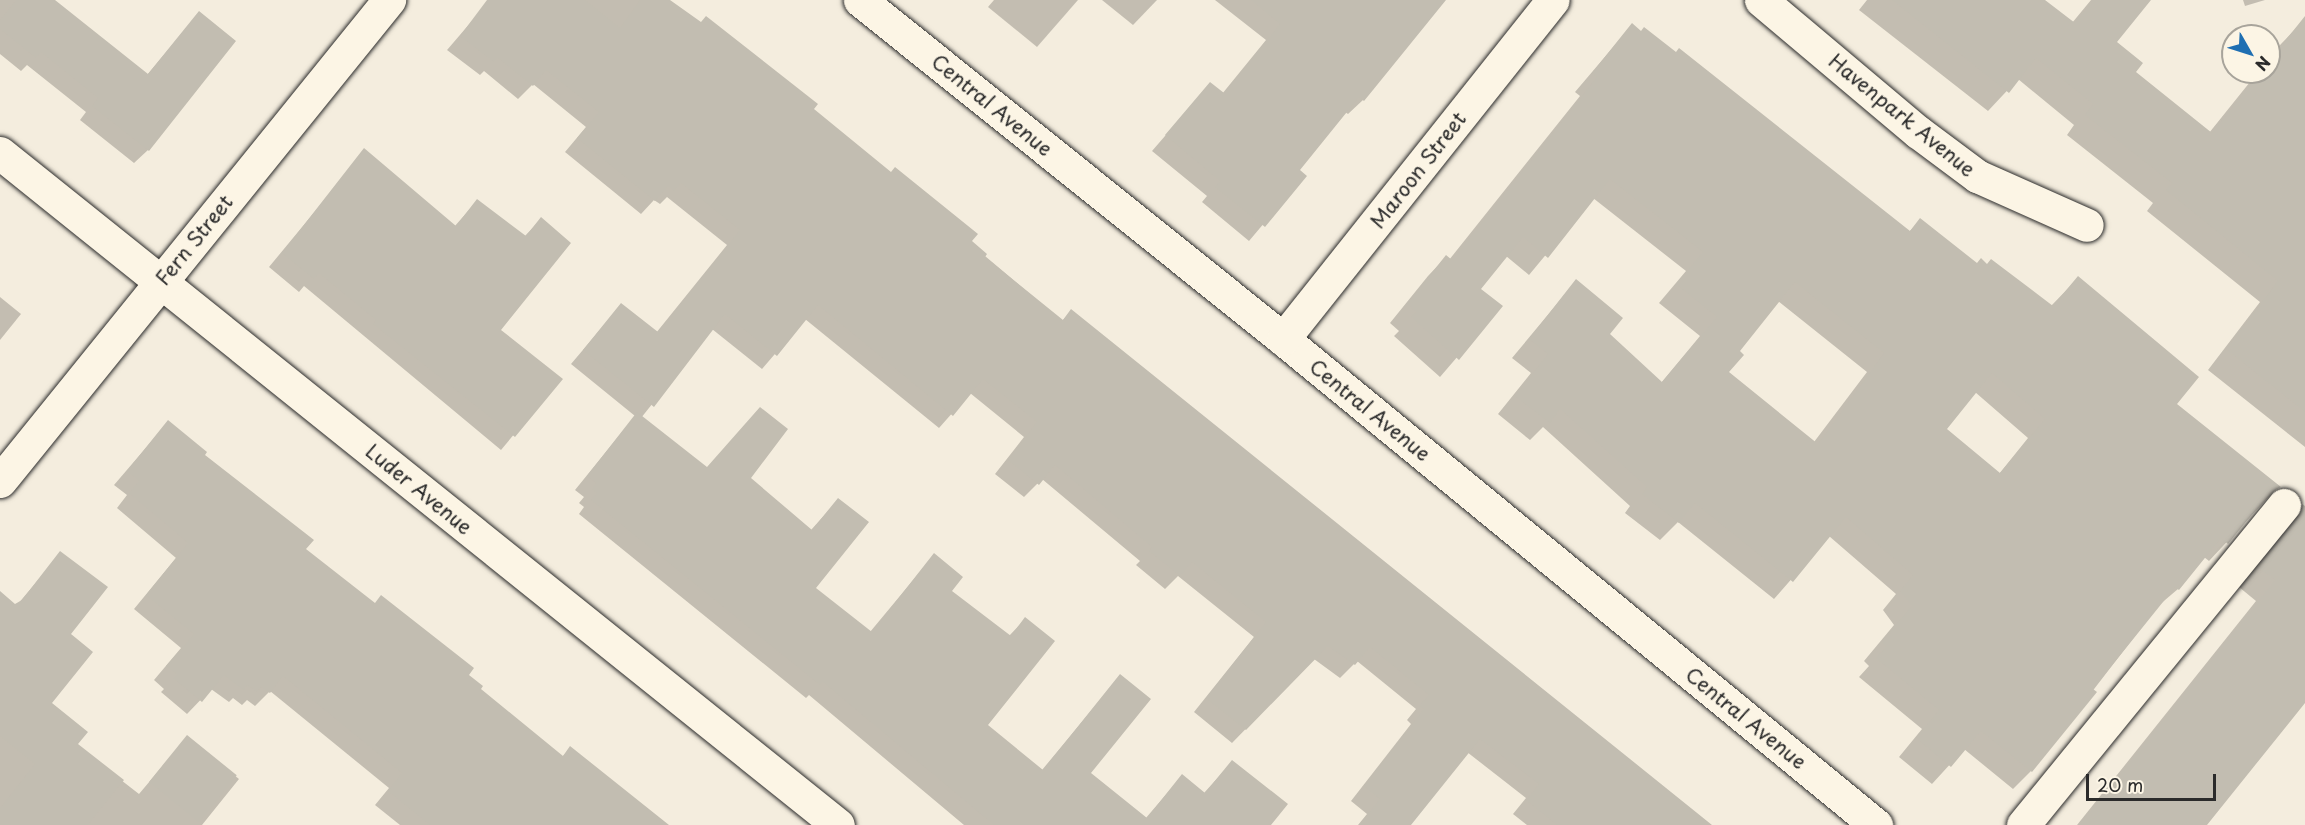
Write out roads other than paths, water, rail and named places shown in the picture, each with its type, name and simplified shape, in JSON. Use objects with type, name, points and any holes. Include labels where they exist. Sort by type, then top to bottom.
[{"type":"street","name":"Fern Street","points":[[0,481],[389,0]]},
{"type":"street","name":"Central Avenue","points":[[860,0],[1283,339],[1876,825]]},
{"type":"street","name":"Maroon Street","points":[[1283,339],[1553,0]]},
{"type":"street","name":"Havenpark Avenue","points":[[1761,0],[1918,132],[1977,176],[2087,225]]},
{"type":"street","name":"Luder Avenue","points":[[0,153],[838,825]]},
{"type":"street","points":[[2023,825],[2284,505]]}]
